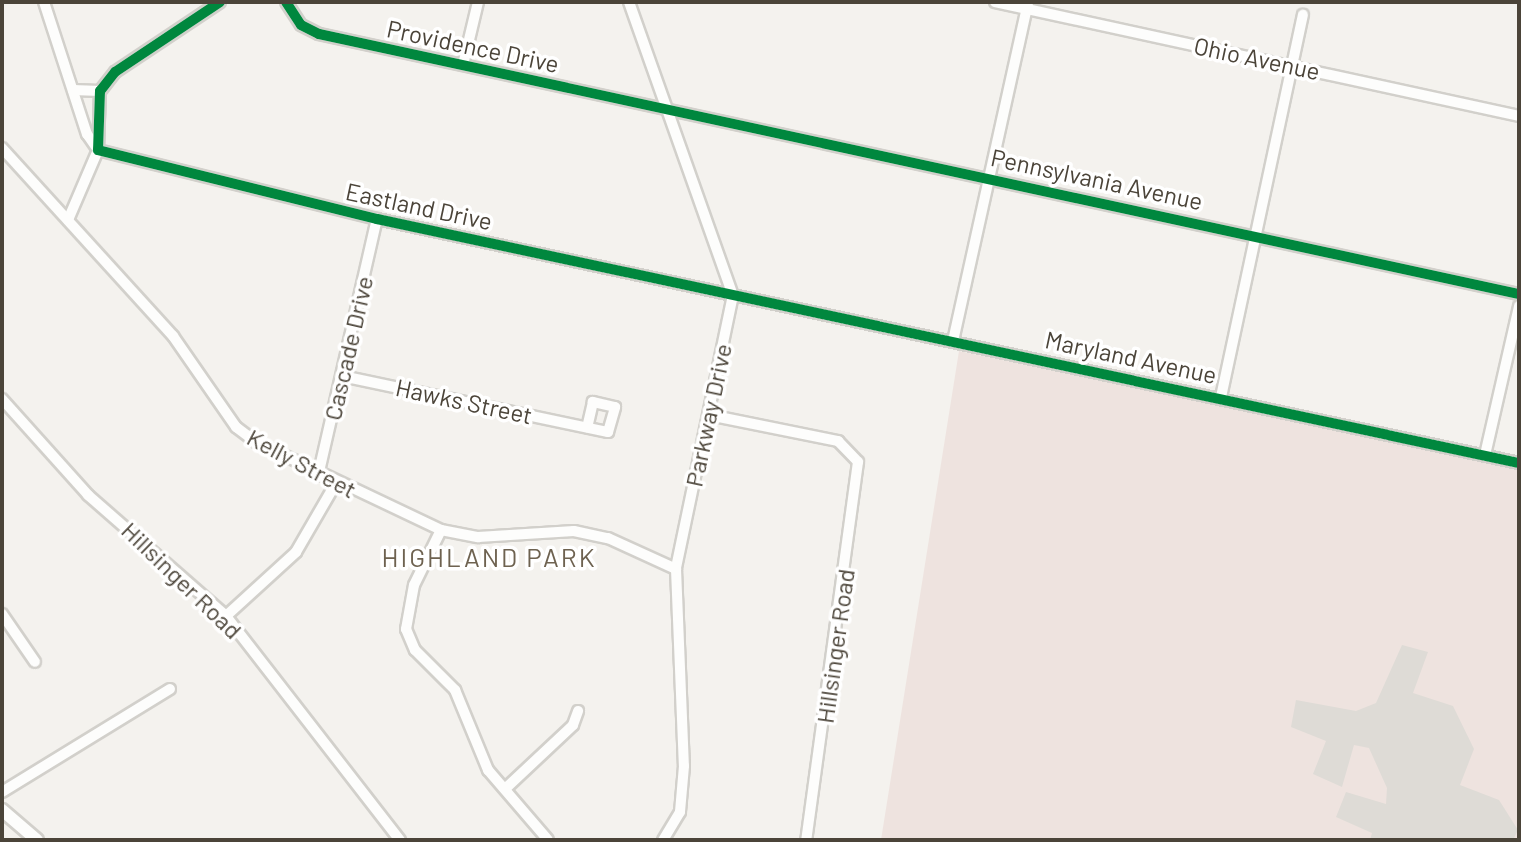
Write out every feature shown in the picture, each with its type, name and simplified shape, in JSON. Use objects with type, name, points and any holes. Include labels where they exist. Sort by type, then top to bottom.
[{"type":"street","points":[[44,2],[73,90],[98,150]]},
{"type":"street","points":[[68,220],[98,150],[100,91],[116,72],[220,2]]},
{"type":"street","name":"Providence Drive","points":[[285,2],[301,24],[319,34],[665,108]]},
{"type":"street","points":[[463,65],[478,2]]},
{"type":"street","points":[[629,2],[733,295]]},
{"type":"street","name":"Ohio Avenue","points":[[995,2],[1028,5],[1519,116]]},
{"type":"street","points":[[953,341],[1028,5]]},
{"type":"street","points":[[1221,397],[1258,236],[1303,15]]},
{"type":"street","points":[[73,90],[100,91]]},
{"type":"street","name":"Pennsylvania Avenue","points":[[665,108],[1519,294]]},
{"type":"street","name":"Kelly Street","points":[[2,148],[173,336],[236,427],[318,476],[442,530],[478,537],[574,531],[608,538],[676,569]]},
{"type":"street","name":"Eastland Drive","points":[[98,150],[377,219],[733,295]]},
{"type":"street","name":"Cascade Drive","points":[[318,476],[377,219]]},
{"type":"street","name":"Maryland Avenue","points":[[733,295],[1221,397],[1519,463]]},
{"type":"street","name":"Parkway Drive","points":[[663,840],[680,812],[684,766],[676,569],[733,295]]},
{"type":"street","points":[[1485,455],[1519,306]]},
{"type":"street","name":"Hawks Street","points":[[342,376],[587,427]]},
{"type":"street","name":"Hillsinger Road","points":[[2,399],[88,495],[226,616],[400,840]]},
{"type":"street","name":"Hillsinger Road","points":[[709,415],[838,441],[852,452],[859,473],[806,840]]},
{"type":"street","points":[[226,616],[296,552],[336,483]]},
{"type":"street","points":[[442,530],[414,585],[406,629],[415,650],[455,690],[473,744],[543,839]]},
{"type":"street","points":[[2,614],[35,662]]},
{"type":"street","points":[[2,792],[170,689]]},
{"type":"street","points":[[506,788],[573,724],[578,711]]},
{"type":"street","points":[[2,810],[37,840]]},
{"type":"shaded area","points":[[959,351],[1519,468],[1519,840],[881,840]]},
{"type":"building","points":[[1402,645],[1428,652],[1413,693],[1453,706],[1474,749],[1460,785],[1499,800],[1518,830],[1513,840],[1370,840],[1372,833],[1336,817],[1346,792],[1386,804],[1387,788],[1369,748],[1354,745],[1342,787],[1313,774],[1326,741],[1291,727],[1296,700],[1356,711],[1376,703]]},
{"type":"cycle path","points":[[220,2],[115,72],[100,91],[98,150],[377,219],[1519,463]]},
{"type":"cycle path","points":[[286,2],[301,25],[319,34],[1519,294]]},
{"type":"district","name":"HIGHLAND PARK","points":[[489,557]]}]
